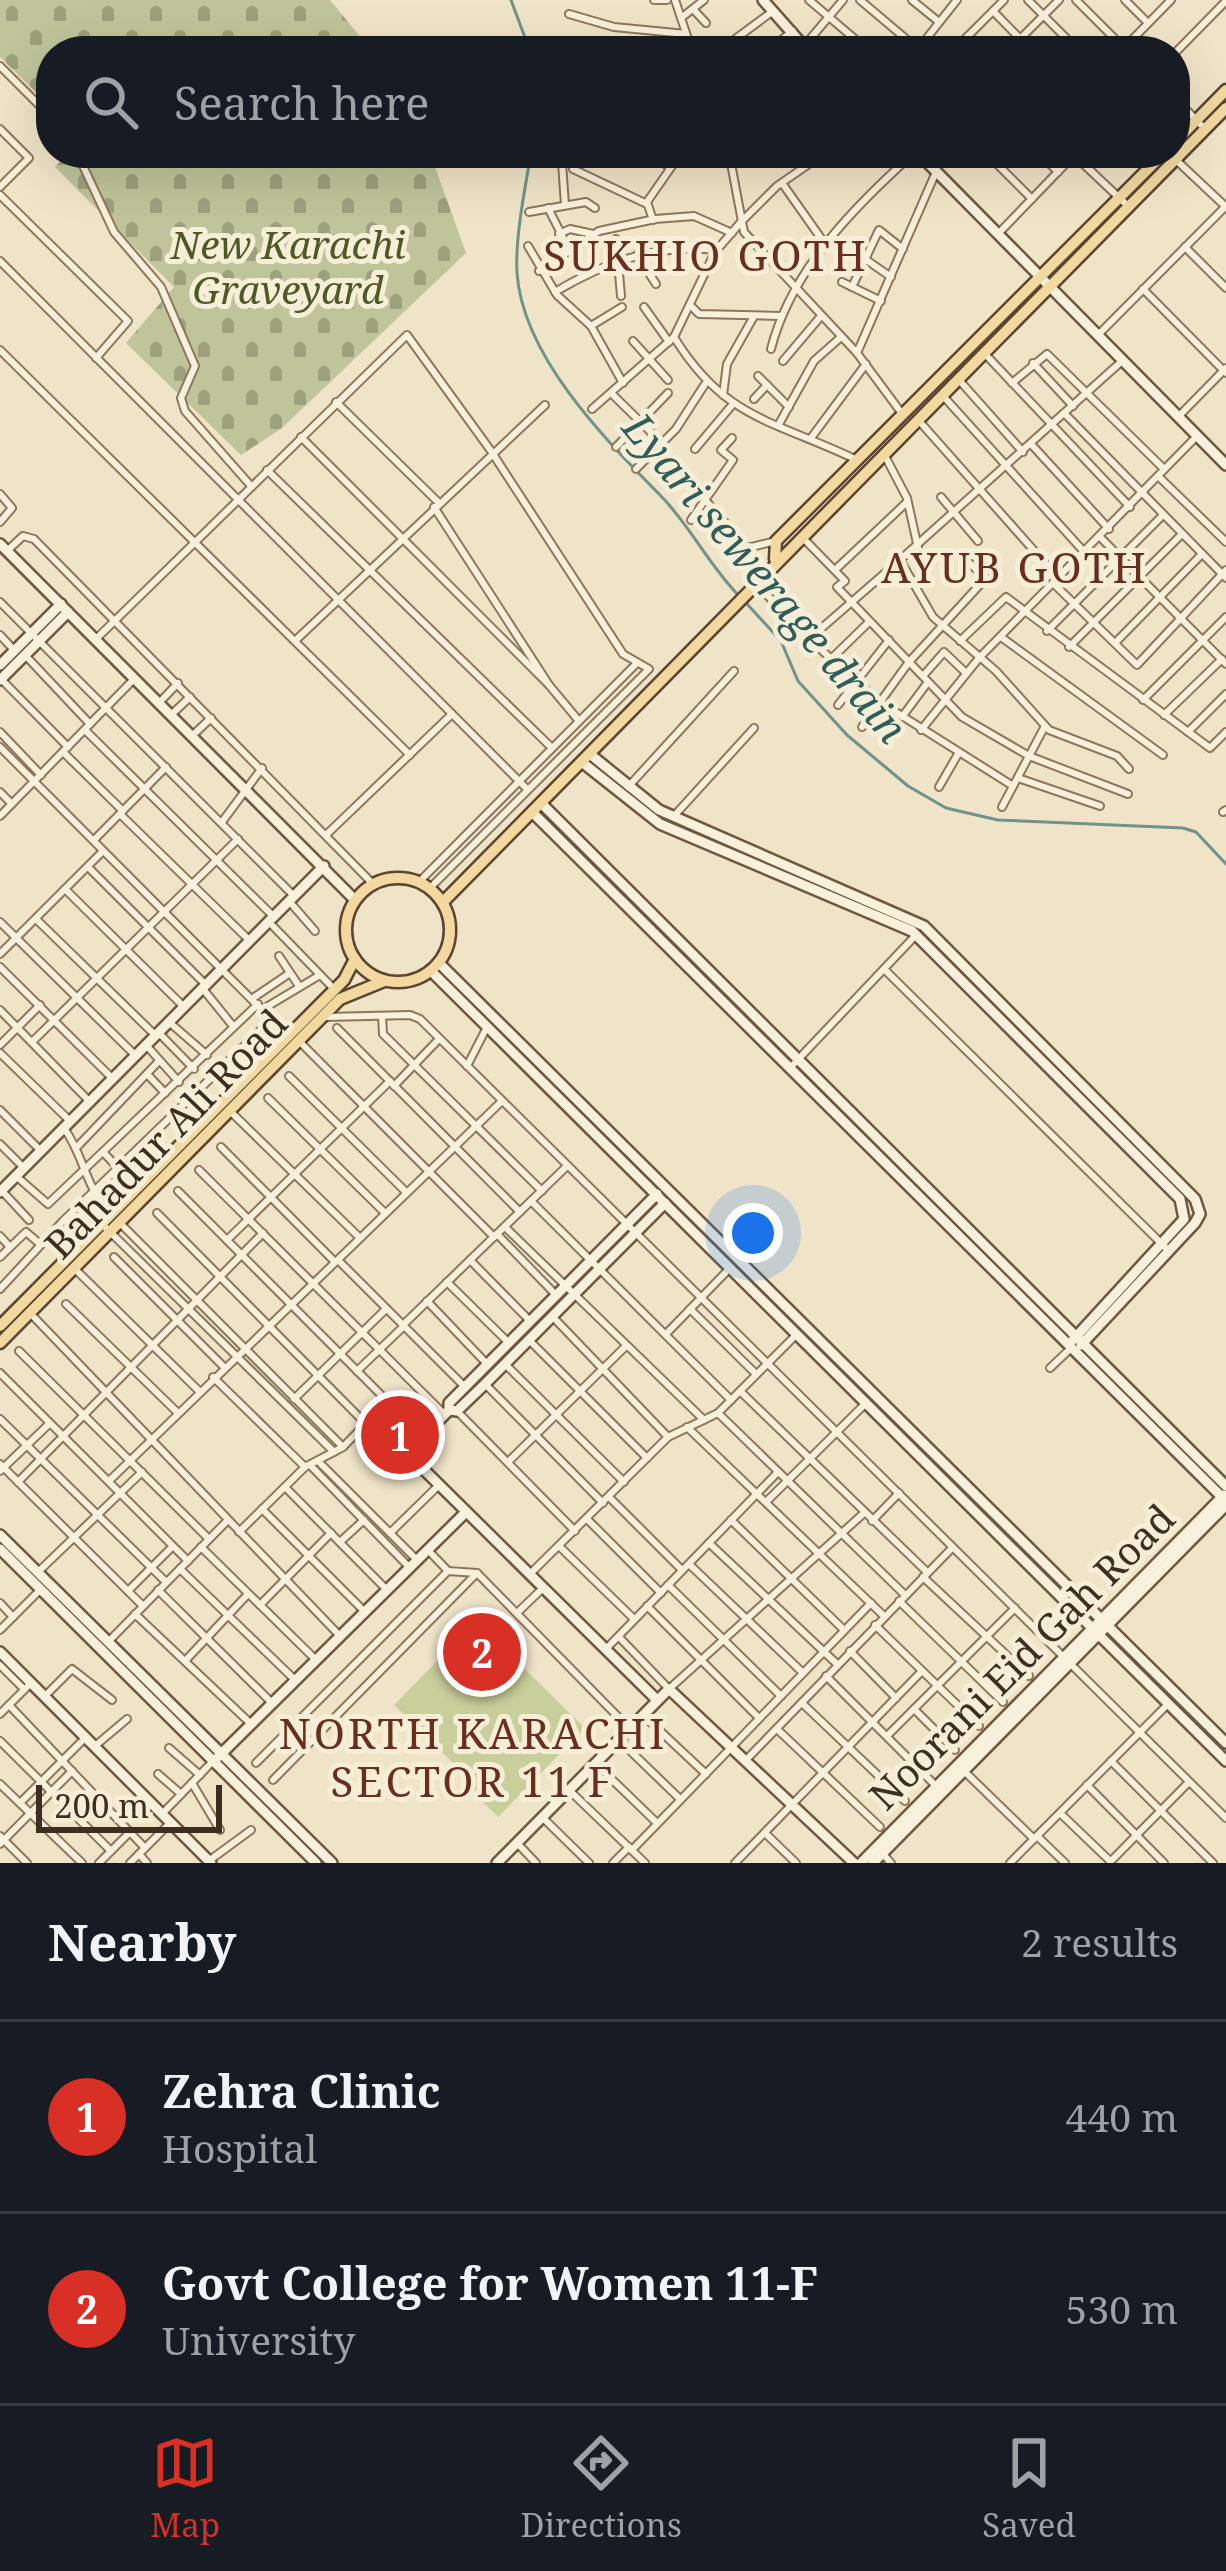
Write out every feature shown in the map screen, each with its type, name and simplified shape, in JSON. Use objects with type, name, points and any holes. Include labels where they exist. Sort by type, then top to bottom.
[{"type":"main road","points":[[1190,135],[1226,90]]},
{"type":"main road","points":[[1190,132],[1226,108]]},
{"type":"main road","points":[[769,570],[776,541],[1158,168]]},
{"type":"main road","points":[[443,902],[958,378],[1044,283]]},
{"type":"main road","points":[[396,878],[424,885],[443,902],[451,936],[435,967],[405,982],[384,981],[355,959],[346,926],[356,900],[373,884],[396,878]]},
{"type":"main road","name":"Bahadur Ali Road","points":[[0,1343],[230,1111],[294,1040],[355,959]]},
{"type":"main road","name":"Bahadur Ali Road","points":[[0,1326],[294,1040],[350,993],[384,981]]},
{"type":"street","points":[[569,14],[614,27],[686,34],[671,0],[653,0]]},
{"type":"street","points":[[681,18],[704,0]]},
{"type":"street","points":[[763,0],[797,36]]},
{"type":"street","points":[[809,0],[851,36]]},
{"type":"street","points":[[816,36],[843,0]]},
{"type":"street","points":[[860,0],[901,36]]},
{"type":"street","points":[[912,0],[939,22]]},
{"type":"street","points":[[928,36],[957,0]]},
{"type":"street","points":[[968,36],[1004,0]]},
{"type":"street","points":[[1028,0],[1064,36]]},
{"type":"street","points":[[1023,36],[1059,0]]},
{"type":"street","points":[[1076,0],[1111,36]]},
{"type":"street","points":[[1125,0],[1148,23]]},
{"type":"street","points":[[1136,36],[1170,0]]},
{"type":"street","points":[[1190,37],[1226,1]]},
{"type":"street","points":[[693,8],[706,23]]},
{"type":"street","points":[[739,36],[773,11]]},
{"type":"street","points":[[993,11],[1017,36]]},
{"type":"street","points":[[786,36],[793,31]]},
{"type":"street","points":[[0,66],[36,101]]},
{"type":"street","points":[[1190,113],[1201,124]]},
{"type":"street","points":[[0,129],[29,158],[0,191],[128,321],[97,358]]},
{"type":"street","points":[[84,168],[114,232],[161,287],[196,366],[181,398],[184,411],[251,486]]},
{"type":"street","points":[[560,168],[565,205]]},
{"type":"street","points":[[647,204],[667,168]]},
{"type":"street","points":[[732,168],[741,222],[758,250],[857,352],[902,415]]},
{"type":"street","points":[[592,409],[671,340],[692,307],[717,250],[782,183],[804,168]]},
{"type":"street","points":[[771,350],[780,316],[825,245],[860,201],[898,168]]},
{"type":"street","points":[[932,168],[1226,465]]},
{"type":"street","points":[[1001,168],[1032,199]]},
{"type":"street","points":[[1054,168],[1058,172]]},
{"type":"street","points":[[997,235],[1062,168]]},
{"type":"street","points":[[1090,168],[1124,203]]},
{"type":"street","points":[[1097,336],[1226,206],[1183,168]]},
{"type":"street","points":[[573,169],[647,204],[653,220]]},
{"type":"street","points":[[857,352],[936,172]]},
{"type":"street","points":[[782,183],[825,245]]},
{"type":"street","points":[[529,212],[586,202],[595,208]]},
{"type":"street","points":[[548,208],[570,251]]},
{"type":"street","points":[[539,271],[593,234],[653,220],[694,216],[732,232]]},
{"type":"street","points":[[559,234],[570,229],[593,234]]},
{"type":"street","points":[[852,287],[879,230],[903,249]]},
{"type":"street","points":[[616,239],[621,296]]},
{"type":"street","points":[[528,246],[555,292],[591,326],[623,383]]},
{"type":"street","points":[[1185,247],[1226,287]]},
{"type":"street","points":[[555,292],[596,267],[637,255],[717,250]]},
{"type":"street","points":[[637,255],[656,284]]},
{"type":"street","points":[[866,260],[891,277]]},
{"type":"street","points":[[0,261],[528,790]]},
{"type":"street","points":[[842,282],[881,302]]},
{"type":"street","points":[[1143,290],[1225,370],[1178,417]]},
{"type":"street","points":[[591,326],[622,307]]},
{"type":"street","points":[[644,307],[706,383],[733,404],[759,421],[779,424],[857,460]]},
{"type":"street","points":[[692,307],[699,314],[780,316]]},
{"type":"street","points":[[783,361],[820,316]]},
{"type":"street","points":[[723,394],[727,364],[754,318]]},
{"type":"street","points":[[95,640],[406,335],[491,451],[623,654],[649,669],[424,885]]},
{"type":"street","points":[[779,424],[814,361],[842,337]]},
{"type":"street","points":[[633,341],[668,380]]},
{"type":"street","points":[[0,350],[410,755]]},
{"type":"street","points":[[983,352],[1130,507]]},
{"type":"street","points":[[1012,382],[1047,354],[1226,542]]},
{"type":"street","points":[[809,639],[953,517],[1122,361]]},
{"type":"street","points":[[1033,363],[1073,406]]},
{"type":"street","points":[[811,438],[866,364]]},
{"type":"street","points":[[758,376],[789,407]]},
{"type":"street","points":[[958,378],[1023,452]]},
{"type":"street","points":[[636,469],[663,444],[706,383]]},
{"type":"street","points":[[754,399],[767,386]]},
{"type":"street","points":[[616,447],[668,393]]},
{"type":"street","points":[[610,394],[663,444]]},
{"type":"street","points":[[942,394],[1086,554]]},
{"type":"street","points":[[336,401],[436,505],[549,685]]},
{"type":"street","points":[[695,449],[733,404]]},
{"type":"street","points":[[297,639],[491,451],[545,405]]},
{"type":"street","points":[[917,419],[984,488],[1074,604],[1137,665],[1225,574],[1065,413]]},
{"type":"street","points":[[300,436],[549,685],[579,721]]},
{"type":"street","points":[[921,730],[979,658],[1197,436]]},
{"type":"street","points":[[692,520],[733,460],[721,450],[733,438]]},
{"type":"street","points":[[1031,444],[1109,530]]},
{"type":"street","points":[[883,454],[908,501],[918,548]]},
{"type":"street","points":[[267,470],[552,748]]},
{"type":"street","points":[[0,494],[12,508],[0,522]]},
{"type":"street","points":[[941,497],[953,517],[978,541]]},
{"type":"street","points":[[835,570],[908,501]]},
{"type":"street","points":[[707,502],[747,548],[776,541]]},
{"type":"street","points":[[1047,631],[1163,515]]},
{"type":"street","points":[[1069,646],[1182,534]]},
{"type":"street","points":[[356,900],[3,548],[23,536],[34,539],[373,884]]},
{"type":"street","points":[[802,537],[845,581],[837,587],[962,717],[1029,756],[1129,794]]},
{"type":"street","points":[[1101,538],[1224,662],[1164,715]]},
{"type":"street","points":[[1114,643],[1202,554]]},
{"type":"street","points":[[900,560],[941,624],[1045,726],[1118,756],[1129,769]]},
{"type":"street","points":[[862,727],[909,662],[986,578],[966,560]]},
{"type":"street","points":[[769,570],[767,596],[829,662],[880,703],[1016,782],[1100,806]]},
{"type":"street","points":[[960,641],[1006,597],[1024,615],[1210,748],[1226,733]]},
{"type":"street","points":[[0,602],[4,612],[36,637],[238,839],[315,931]]},
{"type":"street","points":[[65,608],[0,679],[121,812],[250,940]]},
{"type":"street","points":[[1143,700],[1226,618]]},
{"type":"street","points":[[829,662],[870,621]]},
{"type":"street","points":[[0,635],[334,989]]},
{"type":"street","points":[[1001,637],[1163,755]]},
{"type":"street","points":[[838,705],[889,640]]},
{"type":"street","points":[[902,717],[944,652],[966,673]]},
{"type":"street","points":[[0,665],[20,653]]},
{"type":"street","points":[[424,885],[519,781],[637,664]]},
{"type":"street","points":[[628,787],[734,671]]},
{"type":"street","points":[[0,816],[133,680]]},
{"type":"street","points":[[158,704],[178,683]]},
{"type":"street","points":[[1188,732],[1226,694]]},
{"type":"street","points":[[171,715],[190,695]]},
{"type":"street","points":[[327,833],[452,714]]},
{"type":"street","points":[[192,736],[212,717]]},
{"type":"street","points":[[1002,807],[1045,726]]},
{"type":"street","points":[[674,816],[754,728]]},
{"type":"street","points":[[0,732],[41,775]]},
{"type":"street","points":[[0,747],[495,1235],[626,1346],[705,1421]]},
{"type":"street","points":[[939,788],[959,753]]},
{"type":"street","points":[[587,759],[674,816],[924,926],[1195,1199],[1199,1214],[1050,1368]]},
{"type":"street","points":[[587,759],[660,824],[917,934],[1180,1198],[1187,1214],[1165,1248]]},
{"type":"street","points":[[94,840],[166,767]]},
{"type":"street","points":[[221,822],[262,768]]},
{"type":"street","points":[[0,792],[12,804]]},
{"type":"street","points":[[538,808],[1225,1496]]},
{"type":"street","points":[[32,1042],[238,839]]},
{"type":"street","points":[[0,954],[104,850]]},
{"type":"street","points":[[28,1220],[1,1191],[324,866]]},
{"type":"street","points":[[88,867],[204,987],[233,1026]]},
{"type":"street","points":[[65,889],[184,1007]]},
{"type":"street","points":[[36,919],[194,1069]]},
{"type":"street","points":[[0,922],[136,1056]]},
{"type":"street","points":[[794,1063],[917,934]]},
{"type":"street","points":[[279,956],[299,986]]},
{"type":"street","points":[[0,967],[113,1078]]},
{"type":"street","points":[[435,967],[487,1027],[865,1404],[1226,1743]]},
{"type":"street","points":[[435,967],[1226,1760]]},
{"type":"street","points":[[884,969],[1165,1248]]},
{"type":"street","points":[[0,1144],[46,1205],[290,973]]},
{"type":"street","points":[[258,1004],[320,975]]},
{"type":"street","points":[[40,1005],[0,1049],[67,1125],[106,1218],[186,1308],[334,1452]]},
{"type":"street","points":[[0,1010],[90,1102]]},
{"type":"street","points":[[322,1017],[415,1015],[1226,1818]]},
{"type":"street","points":[[382,1016],[382,1034],[542,1191]]},
{"type":"street","points":[[0,1289],[40,1244],[272,1019]]},
{"type":"street","points":[[169,1022],[207,1055]]},
{"type":"street","points":[[467,1066],[487,1027]]},
{"type":"street","points":[[337,1028],[520,1212]]},
{"type":"street","points":[[227,1240],[440,1039]]},
{"type":"street","points":[[146,1045],[179,1082]]},
{"type":"street","points":[[77,1148],[159,1061]]},
{"type":"street","points":[[146,1074],[166,1093]]},
{"type":"street","points":[[289,1076],[406,1192]]},
{"type":"street","points":[[268,1098],[385,1213]]},
{"type":"street","points":[[109,1481],[502,1101]]},
{"type":"street","points":[[0,1111],[41,1150]]},
{"type":"street","points":[[230,1111],[360,1238]]},
{"type":"street","points":[[220,1148],[465,1387]]},
{"type":"street","points":[[103,1152],[119,1169]]},
{"type":"street","points":[[357,1371],[567,1166]]},
{"type":"street","points":[[199,1170],[575,1531]]},
{"type":"street","points":[[178,1191],[418,1432]]},
{"type":"street","points":[[450,1409],[465,1387],[530,1321],[661,1198]]},
{"type":"street","points":[[531,1201],[731,1400]]},
{"type":"street","points":[[157,1214],[318,1376],[386,1454],[485,1384],[552,1316],[564,1293]]},
{"type":"street","points":[[106,1218],[196,1299],[343,1447]]},
{"type":"street","points":[[505,1227],[564,1293]]},
{"type":"street","points":[[0,1257],[26,1232],[40,1244]]},
{"type":"street","points":[[18,1482],[263,1233]]},
{"type":"street","points":[[0,1236],[10,1247]]},
{"type":"street","points":[[114,1257],[224,1367]]},
{"type":"street","points":[[470,1260],[530,1321]]},
{"type":"street","points":[[665,1334],[731,1268]]},
{"type":"street","points":[[75,1269],[199,1390]]},
{"type":"street","points":[[448,1282],[509,1343]]},
{"type":"street","points":[[427,1301],[488,1364]]},
{"type":"street","points":[[66,1304],[177,1412]]},
{"type":"street","points":[[295,1399],[386,1309]]},
{"type":"street","points":[[691,1309],[757,1374]]},
{"type":"street","points":[[30,1313],[225,1510],[227,1521],[339,1635]]},
{"type":"street","points":[[552,1316],[668,1437]]},
{"type":"street","points":[[530,1575],[668,1437],[718,1413],[797,1334]]},
{"type":"street","points":[[529,1340],[646,1458]]},
{"type":"street","points":[[508,1462],[626,1346]]},
{"type":"street","points":[[19,1351],[209,1539]]},
{"type":"street","points":[[505,1364],[624,1482]]},
{"type":"street","points":[[0,1373],[188,1561]]},
{"type":"street","points":[[213,1377],[390,1533],[412,1563]]},
{"type":"street","points":[[485,1384],[606,1500],[745,1616],[802,1672]]},
{"type":"street","points":[[740,1391],[1029,1676]]},
{"type":"street","points":[[239,1532],[311,1464],[343,1447],[388,1402]]},
{"type":"street","points":[[767,1501],[865,1404]]},
{"type":"street","points":[[718,1413],[1004,1702]]},
{"type":"street","points":[[0,1419],[166,1582]]},
{"type":"street","points":[[50,1423],[1,1468],[143,1606]]},
{"type":"street","points":[[686,1426],[884,1616]]},
{"type":"street","points":[[418,1432],[407,1453],[657,1700]]},
{"type":"street","points":[[311,1464],[412,1563]]},
{"type":"street","points":[[37,1573],[142,1472]]},
{"type":"street","points":[[605,1650],[778,1472]]},
{"type":"street","points":[[390,1533],[439,1485]]},
{"type":"street","points":[[284,1487],[386,1589]]},
{"type":"street","points":[[872,1521],[898,1493]]},
{"type":"street","name":"Noorani Eid Gah Road","points":[[873,1863],[1225,1496]]},
{"type":"street","points":[[262,1509],[364,1611]]},
{"type":"street","points":[[130,1863],[181,1794],[466,1512]]},
{"type":"street","points":[[496,1863],[745,1616],[770,1602],[864,1513]]},
{"type":"street","points":[[587,1519],[661,1592]]},
{"type":"street","points":[[340,1542],[364,1520]]},
{"type":"street","points":[[731,1520],[844,1630]]},
{"type":"street","points":[[108,1642],[227,1521]]},
{"type":"street","points":[[260,1604],[331,1533]]},
{"type":"street","points":[[0,1535],[44,1586],[217,1757],[332,1863]]},
{"type":"street","points":[[709,1543],[837,1665]]},
{"type":"street","points":[[128,1592],[173,1546]]},
{"type":"street","points":[[559,1546],[635,1620]]},
{"type":"street","points":[[201,1547],[315,1659]]},
{"type":"street","points":[[746,1760],[953,1547]]},
{"type":"street","points":[[0,1549],[108,1642],[316,1863]]},
{"type":"street","points":[[427,1549],[448,1571],[477,1573],[629,1728]]},
{"type":"street","points":[[180,1569],[294,1679]]},
{"type":"street","points":[[256,1763],[448,1571]]},
{"type":"street","points":[[273,1780],[477,1573]]},
{"type":"street","points":[[668,1585],[782,1697]]},
{"type":"street","points":[[0,1630],[44,1586]]},
{"type":"street","points":[[517,1613],[543,1588]]},
{"type":"street","points":[[158,1590],[272,1702]]},
{"type":"street","points":[[185,1661],[249,1594]]},
{"type":"street","points":[[0,1604],[13,1617]]},
{"type":"street","points":[[614,1863],[658,1824],[871,1604]]},
{"type":"street","points":[[647,1606],[760,1719]]},
{"type":"street","points":[[887,1736],[1015,1608]]},
{"type":"street","points":[[135,1614],[250,1724]]},
{"type":"street","points":[[875,1625],[979,1726]]},
{"type":"street","points":[[619,1637],[857,1863]]},
{"type":"street","points":[[850,1651],[896,1698]]},
{"type":"street","points":[[0,1652],[28,1686]]},
{"type":"street","name":"Noorani Eid Gah Road","points":[[857,1863],[1067,1661]]},
{"type":"street","points":[[0,1665],[45,1696],[210,1862],[250,1830]]},
{"type":"street","points":[[45,1696],[72,1669],[112,1700]]},
{"type":"street","points":[[741,1861],[922,1671]]},
{"type":"street","points":[[826,1676],[936,1786]]},
{"type":"street","points":[[0,1714],[28,1686]]},
{"type":"street","points":[[1012,1862],[1168,1703]]},
{"type":"street","points":[[803,1704],[905,1802]]},
{"type":"street","points":[[9,1705],[130,1832],[147,1863]]},
{"type":"street","points":[[914,1709],[956,1750]]},
{"type":"street","points":[[643,1714],[706,1774]]},
{"type":"street","points":[[95,1746],[128,1719]]},
{"type":"street","points":[[777,1729],[880,1827]]},
{"type":"street","points":[[20,1803],[86,1737]]},
{"type":"street","points":[[618,1739],[681,1800]]},
{"type":"street","points":[[0,1741],[111,1851]]},
{"type":"street","points":[[169,1748],[200,1775]]},
{"type":"street","points":[[1111,1761],[1213,1863]]},
{"type":"street","points":[[595,1763],[658,1824]]},
{"type":"street","points":[[27,1863],[1,1840],[72,1771]]},
{"type":"street","points":[[964,1771],[1065,1863]]},
{"type":"street","points":[[158,1774],[181,1794]]},
{"type":"street","points":[[1060,1813],[1111,1862],[1189,1782]]},
{"type":"street","points":[[192,1783],[220,1830]]},
{"type":"street","points":[[0,1784],[82,1863]]},
{"type":"street","points":[[1087,1785],[1164,1863]]},
{"type":"street","points":[[569,1789],[645,1863]]},
{"type":"street","points":[[542,1817],[589,1863]]},
{"type":"street","points":[[99,1863],[130,1832]]},
{"type":"street","points":[[765,1833],[796,1863]]},
{"type":"street","points":[[517,1843],[536,1863]]},
{"type":"street","points":[[883,1854],[891,1863]]},
{"type":"green space","points":[[0,0],[330,0],[360,36],[36,36],[36,92],[0,57]]},
{"type":"green space","name":"New Karachi Graveyard","points":[[56,168],[435,168],[466,253],[282,428],[241,455],[126,343],[174,287]]},
{"type":"green space","points":[[476,1621],[585,1728],[498,1817],[463,1782],[467,1777],[394,1705]]},
{"type":"waterway","name":"Lyari sewerage drain","points":[[511,0],[524,36]]},
{"type":"waterway","name":"Lyari sewerage drain","points":[[529,168],[517,273],[534,335],[592,422],[671,507],[740,597]]},
{"type":"waterway","name":"Lyari sewerage drain","points":[[747,604],[781,641],[798,681],[847,735],[908,786],[946,808],[998,820],[1183,828],[1196,832],[1226,864]]},
{"type":"place","name":"Zehra Clinic","points":[[400,1435]]},
{"type":"place","name":"Govt College for Women 11-F","points":[[482,1652]]},
{"type":"district","name":"SUKHIO GOTH","points":[[706,256]]},
{"type":"district","name":"AYUB GOTH","points":[[1015,568]]},
{"type":"district","name":"NORTH KARACHI SECTOR 11 F","points":[[473,1758]]}]
